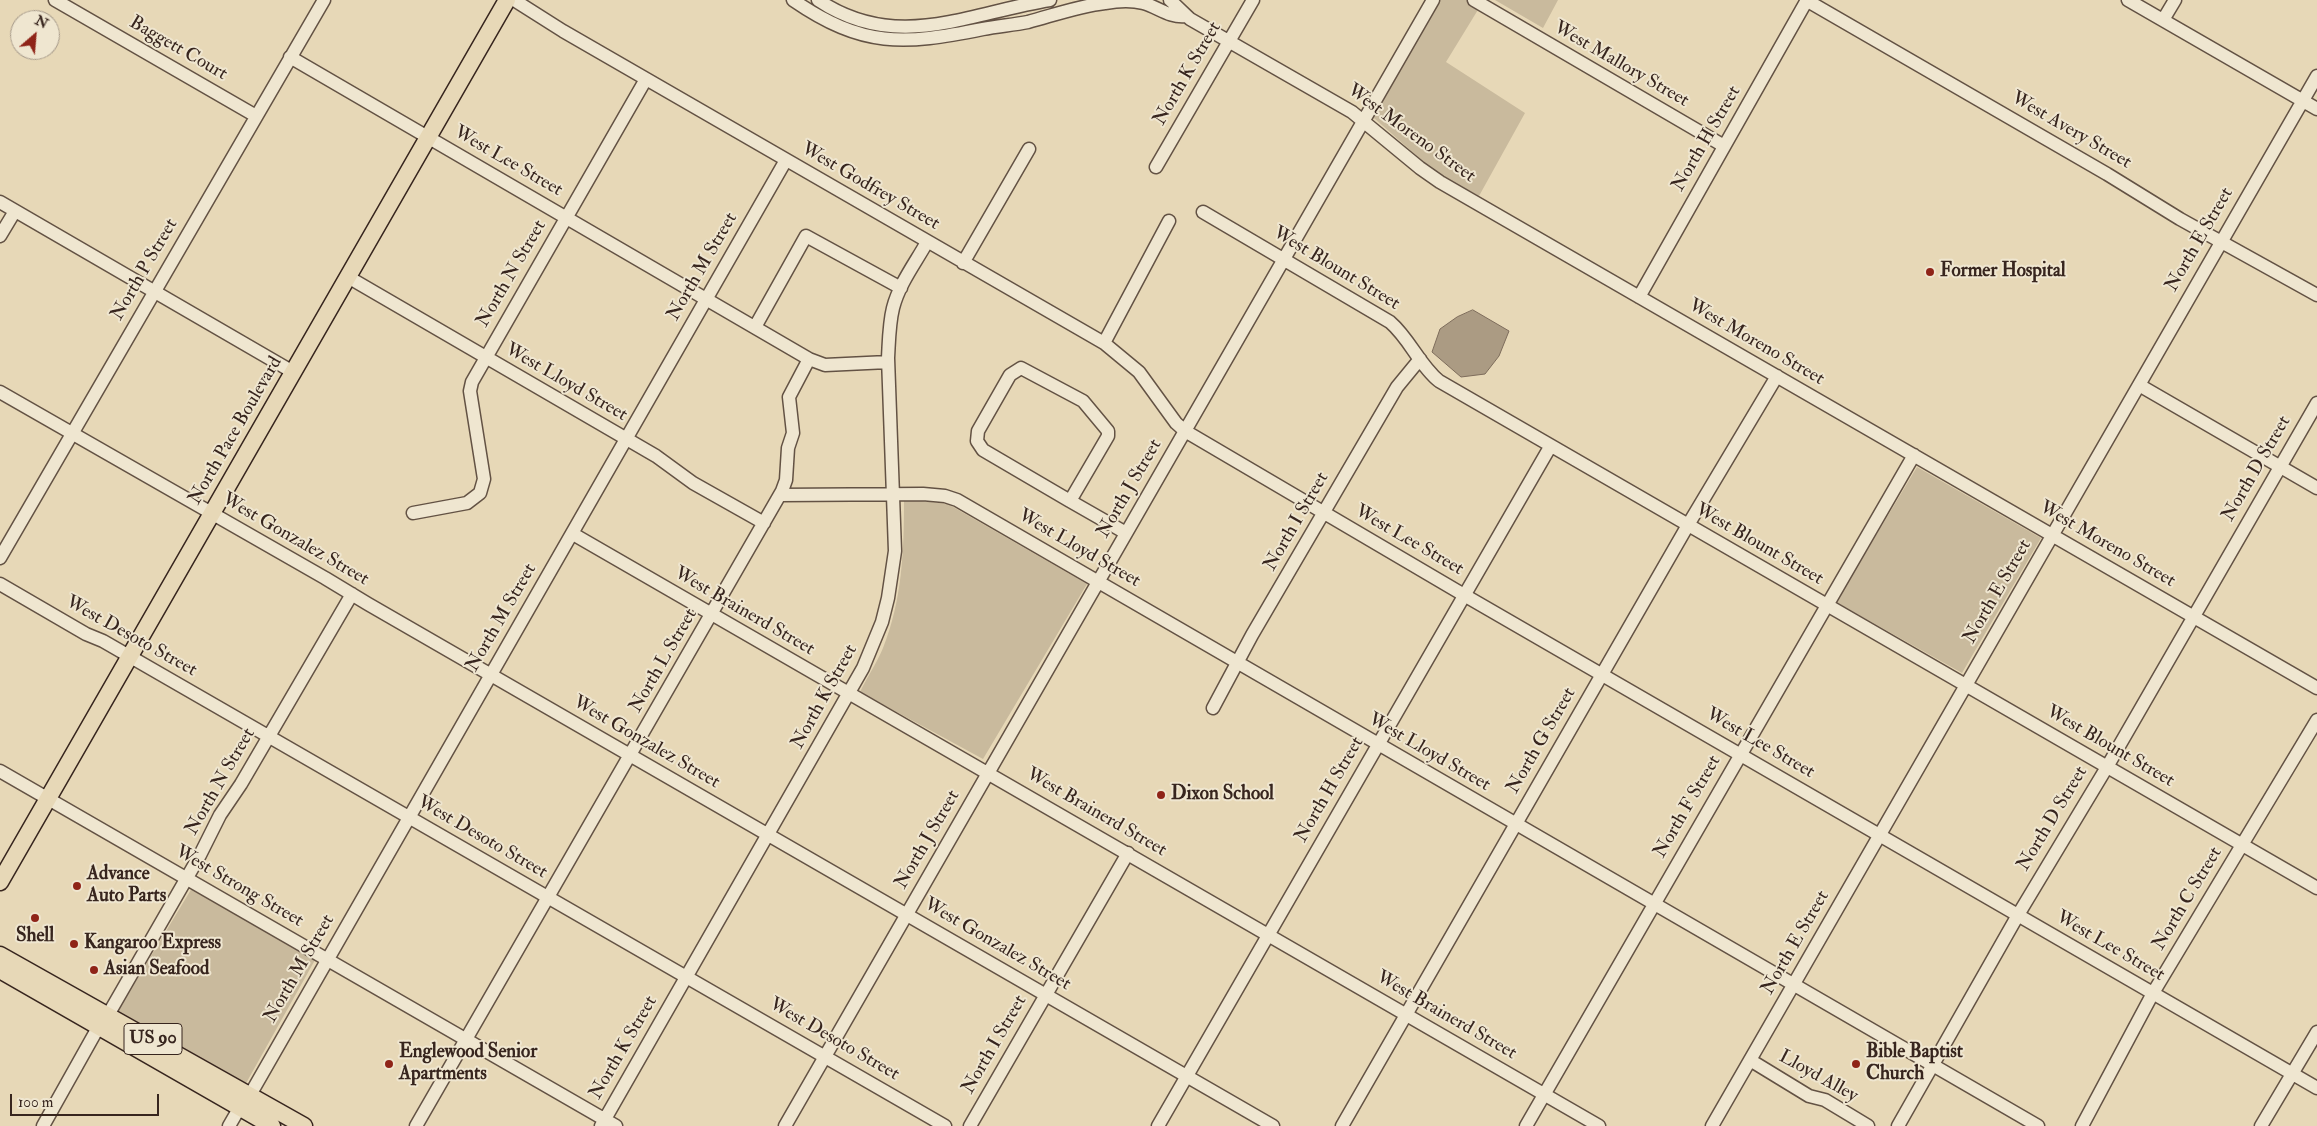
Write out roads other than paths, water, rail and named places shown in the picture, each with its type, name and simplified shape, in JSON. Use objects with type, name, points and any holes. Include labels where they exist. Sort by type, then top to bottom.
[{"type":"main road","name":"North Pace Boulevard","points":[[0,882],[508,0]]},
{"type":"main road","name":"US 90","points":[[0,955],[104,1021],[245,1101],[304,1126]]},
{"type":"main road","name":"US 90","points":[[0,970],[104,1021]]},
{"type":"main road","name":"US 90","points":[[245,1101],[272,1126]]},
{"type":"street","name":"Baggett Court","points":[[55,0],[256,116]]},
{"type":"street","name":"North P Street","points":[[0,558],[324,0]]},
{"type":"street","name":"West Godfrey Street","points":[[514,0],[646,79],[1104,343],[1139,372],[1176,423],[1185,431]]},
{"type":"street","points":[[793,0],[827,22],[858,34],[896,41],[930,40],[1020,24],[1106,3],[1141,3],[1167,14],[1186,16]]},
{"type":"street","points":[[818,0],[843,14],[877,24],[901,27],[930,26],[986,15],[1034,1],[1050,0]]},
{"type":"street","points":[[1170,0],[1186,16]]},
{"type":"street","name":"North K Street","points":[[1156,167],[1252,0]]},
{"type":"street","name":"North J Street","points":[[784,1126],[1433,0]]},
{"type":"street","name":"West Mallory Street","points":[[1474,0],[1724,146]]},
{"type":"street","name":"North H Street","points":[[1639,297],[1807,0]]},
{"type":"street","name":"West Avery Street","points":[[1807,0],[2221,242],[2317,295]]},
{"type":"street","points":[[2128,0],[2317,109]]},
{"type":"street","points":[[2163,20],[2175,0]]},
{"type":"street","name":"West Moreno Street","points":[[1186,16],[1352,112],[1440,182],[2317,688]]},
{"type":"street","points":[[930,26],[930,40]]},
{"type":"street","name":"West Lee Street","points":[[290,57],[809,359],[825,364],[888,362]]},
{"type":"street","name":"North E Street","points":[[1712,1126],[2317,76]]},
{"type":"street","name":"North N Street","points":[[414,513],[467,503],[480,493],[484,479],[470,391],[472,382],[646,79]]},
{"type":"street","points":[[963,263],[1029,149]]},
{"type":"street","name":"North M Street","points":[[229,1126],[492,675],[786,160]]},
{"type":"street","points":[[0,202],[293,372]]},
{"type":"street","points":[[0,236],[15,211]]},
{"type":"street","name":"West Blount Street","points":[[1203,212],[1390,322],[1406,337],[1420,359],[1439,381],[1550,447],[2317,888]]},
{"type":"street","points":[[1104,343],[1169,221]]},
{"type":"street","points":[[755,327],[806,236],[901,288]]},
{"type":"street","name":"North K Street","points":[[607,1124],[687,977],[850,693],[874,646],[888,598],[895,551],[888,362],[889,335],[893,307],[901,288],[928,242]]},
{"type":"street","name":"West Lloyd Street","points":[[348,277],[656,456],[693,483],[764,523]]},
{"type":"street","name":"North L Street","points":[[416,1126],[780,495],[786,480],[788,448],[793,433],[788,396],[809,359]]},
{"type":"street","name":"North I Street","points":[[1213,708],[1397,387],[1420,359]]},
{"type":"street","points":[[1070,500],[1108,436],[1108,431],[1083,402],[1026,369],[1016,370],[1010,375],[978,431],[977,442],[983,450],[1126,533]]},
{"type":"street","name":"North G Street","points":[[1342,1126],[1688,526],[1777,376]]},
{"type":"street","points":[[2139,385],[2317,488]]},
{"type":"street","name":"West Gonzalez Street","points":[[0,392],[1274,1126]]},
{"type":"street","name":"North D Street","points":[[1898,1126],[2018,915],[2107,767],[2317,403]]},
{"type":"street","name":"West Lee Street","points":[[1185,431],[1464,595],[2317,1088]]},
{"type":"street","name":"North H Street","points":[[1158,1126],[1550,447]]},
{"type":"street","name":"North F Street","points":[[1526,1126],[1914,455]]},
{"type":"street","name":"West Lloyd Street","points":[[780,495],[933,494],[957,500],[1237,664],[2038,1126]]},
{"type":"street","name":"West Brainerd Street","points":[[573,534],[1599,1126]]},
{"type":"street","name":"West Desoto Street","points":[[0,584],[131,657],[946,1126]]},
{"type":"street","name":"North N Street","points":[[43,1126],[187,878],[220,815],[241,784],[352,594]]},
{"type":"street","name":"North C Street","points":[[2082,1126],[2153,993],[2317,720]]},
{"type":"street","name":"West Strong Street","points":[[0,771],[466,1039],[607,1124]]},
{"type":"street","name":"North I Street","points":[[970,1126],[1128,853]]},
{"type":"street","points":[[2261,1126],[2317,1032]]},
{"type":"street","name":"Lloyd Alley","points":[[1750,1060],[1809,1096],[1825,1100],[1868,1126]]},
{"type":"place","name":"Former Hospital","points":[[1930,272]]},
{"type":"place","name":"Dixon School","points":[[1161,795]]},
{"type":"place","name":"Advance Auto Parts","points":[[77,886]]},
{"type":"place","name":"Shell","points":[[35,918]]},
{"type":"place","name":"Kangaroo Express","points":[[74,944]]},
{"type":"place","name":"Asian Seafood","points":[[94,970]]},
{"type":"place","name":"Englewood Senior Apartments","points":[[389,1064]]},
{"type":"place","name":"Bible Baptist Church","points":[[1856,1064]]}]
